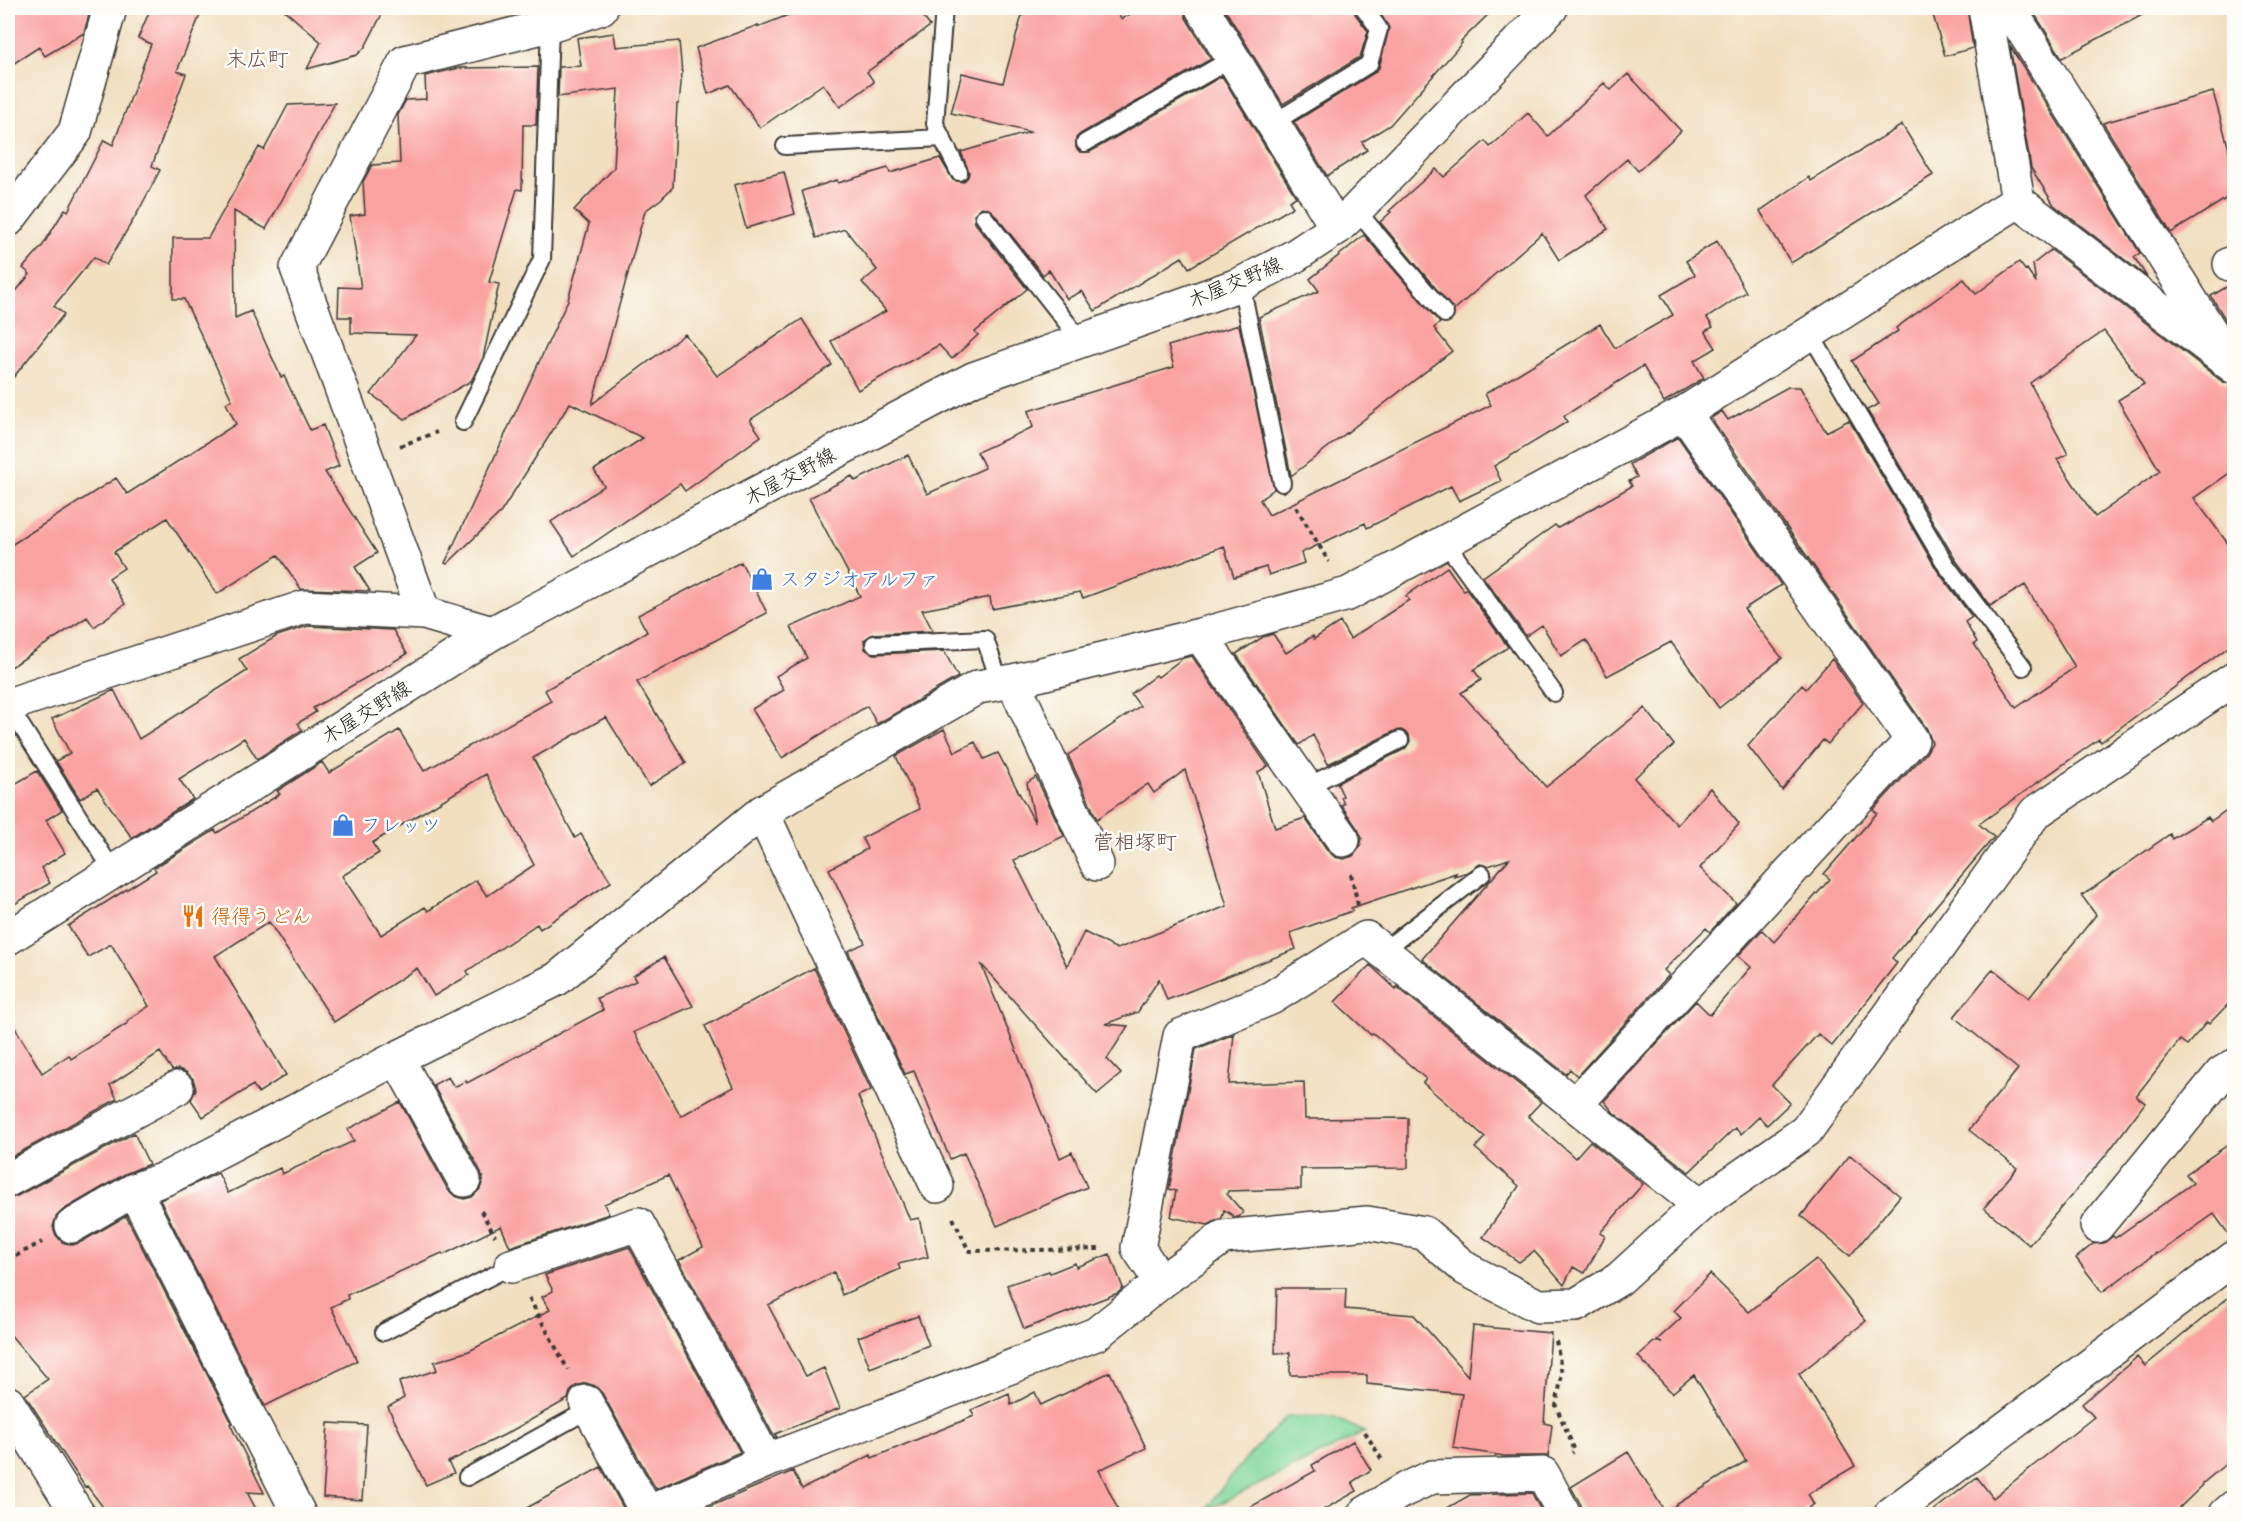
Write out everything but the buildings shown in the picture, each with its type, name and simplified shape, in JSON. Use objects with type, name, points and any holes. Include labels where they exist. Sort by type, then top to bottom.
[{"type":"street","points":[[8,220],[75,132],[110,8]]},
{"type":"street","points":[[424,613],[297,268],[405,62],[550,25],[601,8]]},
{"type":"street","points":[[1202,8],[1273,123],[1347,219]]},
{"type":"street","name":"木屋交野線","points":[[8,938],[492,633],[973,379],[1241,284],[1293,257],[1347,219],[1551,8]]},
{"type":"street","points":[[1985,8],[2018,201],[2234,368]]},
{"type":"street","points":[[2009,8],[2234,368]]},
{"type":"street","points":[[72,1226],[135,1191],[166,1178],[397,1058],[557,979],[762,812],[978,687],[1200,635],[1348,594],[1684,413],[2018,201]]},
{"type":"street","points":[[1575,1105],[1912,740],[1684,413]]},
{"type":"street","points":[[8,705],[305,607],[424,613],[492,633]]},
{"type":"street","points":[[1200,635],[1343,840]]},
{"type":"street","points":[[588,1406],[648,1514],[766,1461],[1096,1334],[1161,1282],[1223,1237],[1368,1223],[1424,1233],[1466,1269],[1538,1306],[1576,1305],[1619,1279],[1700,1205],[1806,1131],[2035,813],[2235,679]]},
{"type":"street","points":[[1006,682],[1097,864]]},
{"type":"street","points":[[762,812],[937,1186]]},
{"type":"street","points":[[1161,1282],[1138,1248],[1180,1036],[1271,998],[1374,944],[1700,1205]]},
{"type":"street","points":[[397,1058],[464,1180]]},
{"type":"street","points":[[2097,1226],[2222,1073],[2235,1066]]},
{"type":"street","points":[[8,1180],[177,1088]]},
{"type":"street","points":[[135,1191],[299,1515]]},
{"type":"street","points":[[511,1266],[638,1224],[766,1461]]},
{"type":"street","points":[[1891,1515],[2235,1257]]},
{"type":"street","points":[[8,1403],[78,1515]]},
{"type":"street","points":[[1364,1515],[1400,1492],[1432,1477],[1543,1474],[1564,1515]]},
{"type":"street","points":[[2226,1515],[2235,1507]]},
{"type":"lane","points":[[944,8],[935,124],[959,172]]},
{"type":"lane","points":[[1273,123],[1369,64],[1379,29],[1364,8]]},
{"type":"lane","points":[[464,422],[542,259],[550,25]]},
{"type":"lane","points":[[1085,143],[1233,58]]},
{"type":"lane","points":[[785,146],[942,138]]},
{"type":"lane","points":[[984,218],[1082,342]]},
{"type":"lane","points":[[1347,219],[1445,314]]},
{"type":"lane","points":[[1241,284],[1282,483]]},
{"type":"lane","points":[[1810,333],[1946,565],[2023,667]]},
{"type":"lane","points":[[1445,542],[1554,693]]},
{"type":"lane","points":[[874,644],[985,639],[1006,682]]},
{"type":"lane","points":[[8,705],[113,871]]},
{"type":"lane","points":[[1306,787],[1400,740]]},
{"type":"lane","points":[[1374,944],[1482,874]]},
{"type":"lane","points":[[384,1332],[511,1266]]},
{"type":"lane","points":[[467,1477],[588,1406]]},
{"type":"path","points":[[367,459],[464,422]]},
{"type":"path","points":[[1282,483],[1348,594]]},
{"type":"path","points":[[1343,840],[1374,944]]},
{"type":"path","points":[[937,1186],[969,1251],[1138,1248]]},
{"type":"path","points":[[1558,1344],[1562,1374],[1556,1406],[1575,1451],[1569,1455]]},
{"type":"green space","points":[[1287,1417],[1332,1417],[1365,1432],[1205,1511],[1243,1462]]},
{"type":"place","name":"スタジオアルファ","points":[[762,579]]},
{"type":"place","name":"フレッツ","points":[[343,825]]},
{"type":"place","name":"得得うどん","points":[[193,916]]},
{"type":"district","name":"末広町","points":[[257,59]]},
{"type":"district","name":"菅相塚町","points":[[1135,842]]}]
